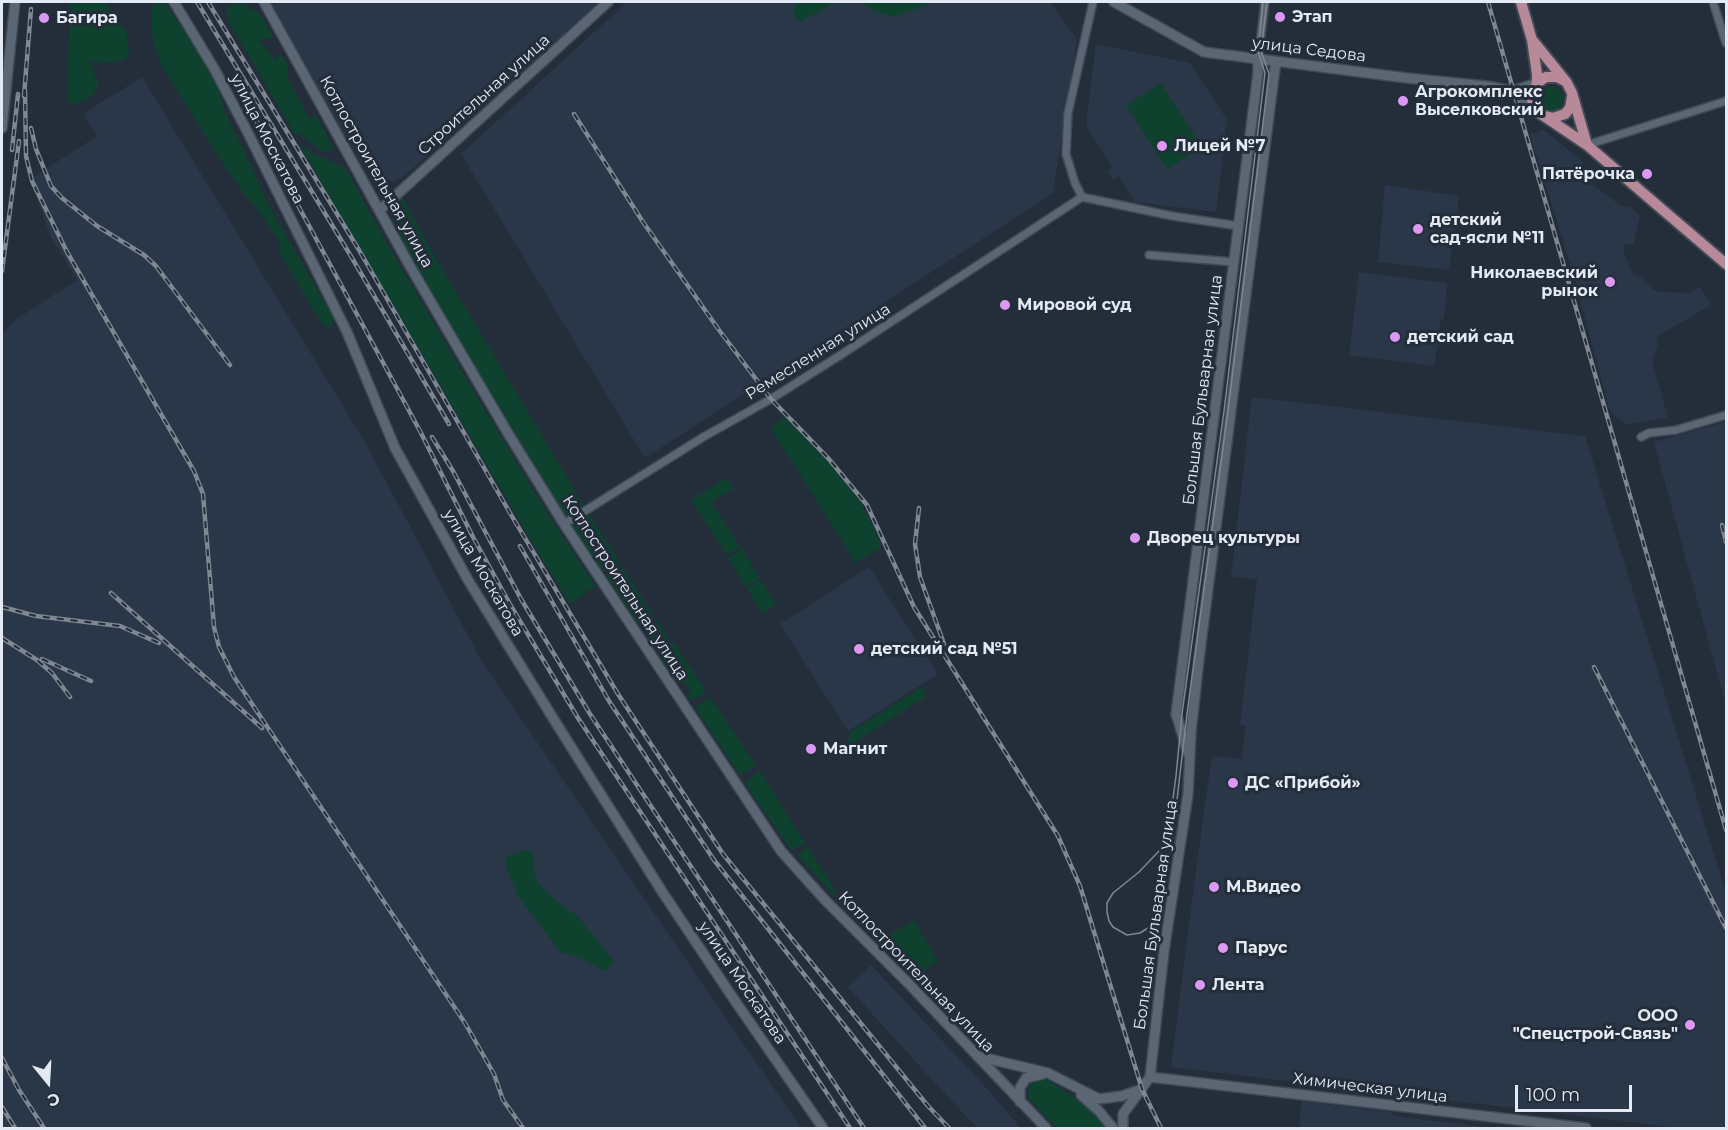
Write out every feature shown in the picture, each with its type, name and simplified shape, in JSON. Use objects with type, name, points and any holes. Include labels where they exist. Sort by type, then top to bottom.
[{"type":"main road","points":[[2,128],[15,2]]},
{"type":"main road","name":"улица Москатова","points":[[174,2],[215,70],[249,135],[347,332],[395,448],[468,580],[663,893],[732,998],[823,1128]]},
{"type":"main road","name":"Котлостроительная улица","points":[[264,2],[508,435],[564,524],[781,851],[824,899],[1046,1128]]},
{"type":"main road","name":"Строительная улица","points":[[380,210],[608,2]]},
{"type":"main road","name":"улица Седова","points":[[1114,2],[1204,52],[1513,91],[1537,83]]},
{"type":"main road","points":[[1521,2],[1532,40],[1537,83],[1531,96],[1538,112],[1553,118],[1565,114],[1572,101],[1570,88],[1557,77],[1546,77],[1537,83]]},
{"type":"main road","points":[[1532,40],[1570,88],[1587,145]]},
{"type":"main road","name":"Большая Бульварная улица","points":[[1191,758],[1176,714],[1239,226],[1258,59]]},
{"type":"main road","name":"Большая Бульварная улица","points":[[1150,1077],[1164,951],[1188,794],[1191,732],[1199,659],[1275,61]]},
{"type":"main road","points":[[1513,91],[1538,112],[1587,145],[1726,264]]},
{"type":"main road","points":[[977,1056],[1048,1073],[1099,1099],[1122,1096],[1142,1089]]},
{"type":"main road","points":[[1020,1102],[1020,1088],[1026,1078],[1035,1074],[1048,1073]]},
{"type":"main road","points":[[1124,1128],[1123,1114],[1150,1077]]},
{"type":"main road","name":"Химическая улица","points":[[1150,1077],[1586,1128]]},
{"type":"main road","points":[[1070,1085],[1113,1128]]},
{"type":"street","points":[[1093,2],[1068,113],[1066,154],[1082,197],[1172,216],[1239,226]]},
{"type":"street","points":[[1258,59],[1265,2]]},
{"type":"street","points":[[1713,2],[1726,43]]},
{"type":"street","points":[[1587,145],[1726,101]]},
{"type":"street","name":"Ремесленная улица","points":[[564,524],[688,446],[771,399],[1082,197]]},
{"type":"street","points":[[1149,255],[1234,262]]},
{"type":"street","points":[[1641,437],[1649,433],[1676,430],[1726,415]]},
{"type":"shaded area","points":[[270,2],[601,2],[402,178],[394,182],[368,172],[364,168]]},
{"type":"shaded area","points":[[627,2],[1050,2],[1077,40],[1053,193],[645,458],[461,154]]},
{"type":"shaded area","name":"Лицей №7","points":[[1096,44],[1190,63],[1227,120],[1216,212],[1135,202],[1118,176],[1113,180],[1108,171],[1112,167],[1086,125]]},
{"type":"shaded area","points":[[142,77],[365,442],[481,660],[801,1128],[2,1128],[2,335],[15,320],[77,280],[51,237],[30,179],[97,136],[83,114]]},
{"type":"shaded area","name":"Николаевский рынок","points":[[1544,130],[1584,163],[1577,172],[1621,206],[1630,207],[1640,216],[1633,244],[1623,245],[1634,276],[1638,275],[1651,288],[1659,292],[1689,293],[1700,287],[1711,305],[1656,337],[1658,344],[1652,361],[1668,417],[1627,425],[1610,412],[1574,277],[1530,134]]},
{"type":"shaded area","name":"детский сад-ясли №11","points":[[1385,185],[1459,196],[1449,270],[1378,262]]},
{"type":"shaded area","name":"детский сад","points":[[1359,272],[1447,283],[1444,319],[1441,319],[1434,366],[1349,355]]},
{"type":"shaded area","points":[[1252,397],[1585,436],[1726,893],[1726,1128],[1680,1128],[1171,1067],[1212,756],[1242,759],[1246,726],[1240,725],[1257,580],[1231,576]]},
{"type":"shaded area","points":[[1726,422],[1726,705],[1654,442]]},
{"type":"shaded area","name":"детский сад №51","points":[[869,567],[938,674],[848,731],[780,624]]},
{"type":"shaded area","points":[[871,965],[983,1084],[1021,1128],[977,1128],[924,1071],[848,987]]},
{"type":"shaded area","points":[[1302,1101],[1390,1112],[1394,1116],[1492,1128],[1299,1128]]},
{"type":"green space","points":[[70,2],[104,2],[124,29],[129,51],[123,60],[104,63],[90,62],[98,84],[92,96],[77,104],[69,102],[67,96]]},
{"type":"green space","points":[[159,2],[166,5],[196,48],[219,90],[222,104],[270,208],[332,315],[334,320],[331,327],[328,328],[321,322],[283,259],[279,241],[219,158],[160,63],[152,36],[152,7]]},
{"type":"green space","points":[[797,2],[842,2],[830,5],[800,22],[792,13]]},
{"type":"green space","points":[[859,2],[934,2],[894,17],[877,12]]},
{"type":"green space","points":[[242,3],[261,15],[273,37],[259,40],[276,62],[277,54],[282,55],[288,66],[288,78],[310,120],[315,114],[334,149],[322,152],[301,135],[294,133],[227,19],[227,8],[232,4]]},
{"type":"green space","points":[[1161,83],[1202,147],[1167,169],[1126,105]]},
{"type":"green space","points":[[1551,87],[1559,91],[1563,99],[1559,107],[1551,111],[1543,107],[1539,99],[1543,91]]},
{"type":"green space","points":[[299,144],[310,152],[346,169],[470,385],[546,511],[595,586],[570,604],[533,544]]},
{"type":"green space","points":[[402,197],[439,264],[586,509],[567,520],[423,280],[393,224],[395,205]]},
{"type":"green space","points":[[784,417],[827,461],[860,501],[874,528],[881,545],[880,548],[856,563],[771,429]]},
{"type":"green space","points":[[726,478],[733,489],[711,502],[740,547],[727,555],[691,500]]},
{"type":"green space","points":[[589,514],[620,562],[603,573],[570,526]]},
{"type":"green space","points":[[742,549],[760,578],[746,587],[728,558]]},
{"type":"green space","points":[[623,568],[653,614],[637,625],[606,578]]},
{"type":"green space","points":[[761,580],[776,604],[762,613],[747,589]]},
{"type":"green space","points":[[657,620],[670,641],[656,650],[642,629]]},
{"type":"green space","points":[[673,642],[706,691],[695,699],[689,699],[687,695],[691,690],[687,685],[671,676],[657,654]]},
{"type":"green space","points":[[922,687],[927,696],[841,751],[839,747],[850,739],[849,733]]},
{"type":"green space","points":[[710,697],[756,765],[740,775],[695,708]]},
{"type":"green space","points":[[760,771],[805,843],[791,850],[746,785],[745,781]]},
{"type":"green space","points":[[808,847],[837,894],[832,893],[798,856]]},
{"type":"green space","points":[[522,850],[533,852],[535,877],[543,889],[579,917],[614,962],[605,971],[580,958],[560,952],[518,896],[507,870],[505,857]]},
{"type":"green space","points":[[914,920],[938,961],[918,974],[883,939]]},
{"type":"green space","points":[[1037,1078],[1048,1080],[1087,1106],[1106,1128],[1057,1128],[1028,1098],[1029,1082]]},
{"type":"tram line","points":[[1263,2],[1258,51],[1265,73],[1224,411],[1182,714],[1170,821],[1164,843],[1159,851],[1139,872],[1113,893],[1107,903],[1109,921],[1113,927],[1127,935],[1140,933],[1148,928],[1161,910],[1173,834],[1269,74],[1261,51],[1267,2]]},
{"type":"railway","points":[[197,2],[352,258],[449,424]]},
{"type":"railway","points":[[208,2],[359,250],[510,513],[618,694],[723,854],[928,1106],[949,1128]]},
{"type":"railway","points":[[1488,2],[1726,830]]},
{"type":"railway","points":[[24,96],[31,9]]},
{"type":"railway","points":[[25,90],[26,156],[32,181],[67,252],[194,471],[203,494],[214,627],[219,647],[234,677],[465,1023],[494,1074],[503,1100],[523,1128]]},
{"type":"railway","points":[[12,150],[18,94]]},
{"type":"railway","points":[[249,105],[287,185],[420,431],[473,537],[511,606],[578,718],[850,1128]]},
{"type":"railway","points":[[574,114],[643,222],[719,330],[771,399],[828,458],[867,505],[914,607],[1058,836],[1080,886],[1142,1089],[1161,1128]]},
{"type":"railway","points":[[31,128],[36,149],[51,186],[62,198],[97,226],[144,255],[156,266],[230,365]]},
{"type":"railway","points":[[2,271],[19,141]]},
{"type":"railway","points":[[432,437],[453,471],[521,599],[590,714],[864,1128]]},
{"type":"railway","points":[[919,508],[915,544],[920,577],[944,644]]},
{"type":"railway","points":[[1722,525],[1726,542]]},
{"type":"railway","points":[[520,546],[609,701],[714,860],[925,1128]]},
{"type":"railway","points":[[111,593],[262,728]]},
{"type":"railway","points":[[2,607],[36,616],[120,626],[159,643]]},
{"type":"railway","points":[[2,638],[37,660],[52,673],[70,697]]},
{"type":"railway","points":[[42,659],[91,681]]},
{"type":"railway","points":[[1594,667],[1726,928]]},
{"type":"railway","points":[[2,1058],[19,1090],[44,1128]]},
{"type":"railway","points":[[2,1107],[15,1128]]},
{"type":"place","name":"Этап","points":[[1280,17]]},
{"type":"place","name":"Багира","points":[[44,18]]},
{"type":"place","name":"Агрокомплекс Выселковский","points":[[1403,101]]},
{"type":"place","name":"Лицей №7","points":[[1162,146]]},
{"type":"place","name":"Пятёрочка","points":[[1647,174]]},
{"type":"place","name":"детский сад-ясли №11","points":[[1418,229]]},
{"type":"place","name":"Николаевский рынок","points":[[1610,282]]},
{"type":"place","name":"Мировой суд","points":[[1005,305]]},
{"type":"place","name":"детский сад","points":[[1395,337]]},
{"type":"place","name":"Дворец культуры","points":[[1135,538]]},
{"type":"place","name":"детский сад №51","points":[[859,649]]},
{"type":"place","name":"Магнит","points":[[811,749]]},
{"type":"place","name":"ДC «Прибой»","points":[[1233,783]]},
{"type":"place","name":"М.Видео","points":[[1214,887]]},
{"type":"place","name":"Парус","points":[[1223,948]]},
{"type":"place","name":"Лента","points":[[1200,985]]},
{"type":"place","name":"ООО \"Спецстрой-Связь\"","points":[[1690,1025]]}]
